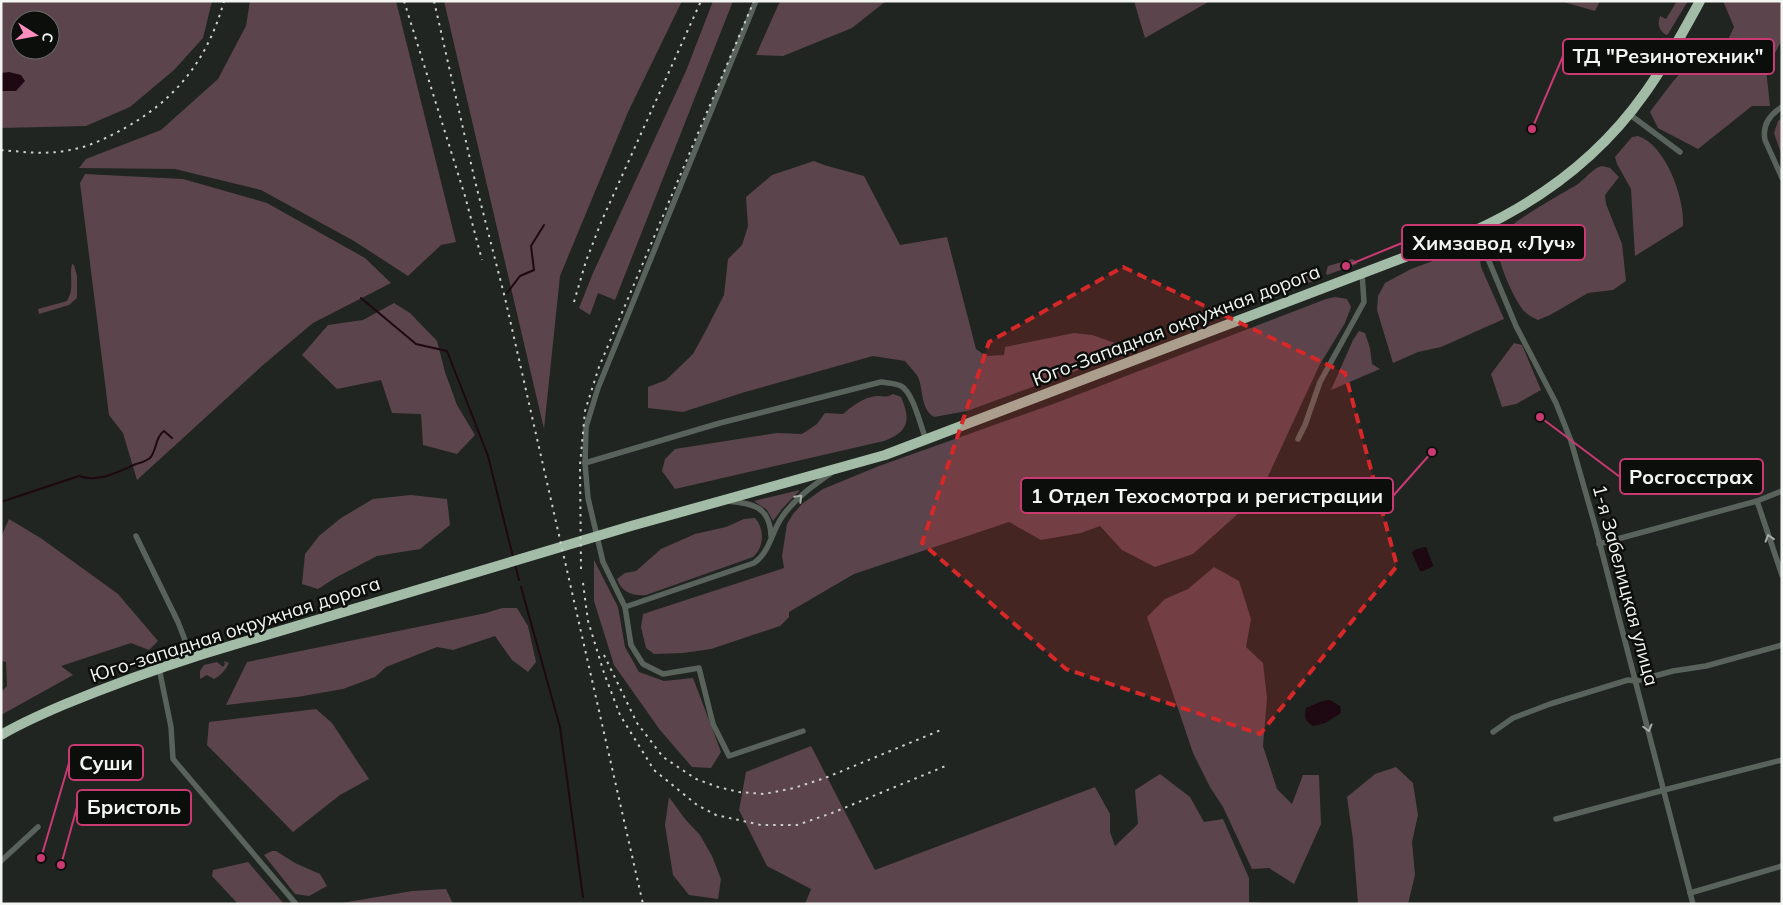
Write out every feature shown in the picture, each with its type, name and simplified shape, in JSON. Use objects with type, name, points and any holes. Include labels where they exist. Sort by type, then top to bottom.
[{"type":"highway","name":"Юго-Западная окружная дорога","points":[[631,526],[837,469],[926,440],[1476,230],[1513,211],[1561,180],[1607,140],[1629,114],[1661,70],[1700,1]]},
{"type":"highway","name":"Юго-западная окружная дорога","points":[[1,735],[28,720],[159,668],[631,526]]},
{"type":"street","points":[[756,1],[596,394],[586,427],[588,498],[603,562],[625,607],[631,644],[643,664],[663,674],[699,668],[713,724],[729,756],[803,731]]},
{"type":"street","points":[[1782,107],[1772,113],[1764,128],[1764,140],[1782,178]]},
{"type":"street","points":[[1629,114],[1680,152]]},
{"type":"street","name":"1-я Забелицкая улица","points":[[1476,230],[1516,326],[1556,402],[1570,442],[1596,529],[1693,904]]},
{"type":"street","points":[[1298,439],[1320,382],[1364,302],[1362,273]]},
{"type":"street","points":[[586,463],[720,423],[881,382],[896,384],[906,390],[926,440]]},
{"type":"street","points":[[625,607],[754,563],[765,553],[771,537],[783,516],[796,499],[837,469]]},
{"type":"street","points":[[1599,544],[1757,501],[1782,491]]},
{"type":"street","points":[[721,500],[750,504],[761,510],[769,521],[771,537]]},
{"type":"street","points":[[1757,501],[1782,575]]},
{"type":"street","points":[[136,536],[178,622],[192,658]]},
{"type":"street","points":[[1774,556],[1782,554]]},
{"type":"street","points":[[1493,732],[1513,718],[1550,704],[1628,680],[1636,681],[1673,671],[1706,666],[1782,645]]},
{"type":"street","points":[[159,668],[171,726],[173,758],[296,904]]},
{"type":"street","points":[[1556,819],[1782,760]]},
{"type":"street","points":[[1,861],[38,827]]},
{"type":"street","points":[[1690,893],[1782,866]]},
{"type":"highlighted area","points":[[1123,267],[1345,373],[1397,566],[1260,734],[1066,669],[922,543],[989,342]]},
{"type":"shaded area","points":[[1,1],[212,1],[203,38],[174,70],[130,107],[86,126],[1,128]]},
{"type":"shaded area","points":[[250,1],[396,1],[456,242],[441,245],[408,276],[354,241],[261,190],[175,169],[79,168],[86,159],[161,130],[218,79],[246,26]]},
{"type":"shaded area","points":[[444,1],[682,1],[628,112],[560,276],[544,429]]},
{"type":"shaded area","points":[[713,1],[733,1],[615,300],[598,293],[590,315],[579,308],[593,273],[686,71]]},
{"type":"shaded area","points":[[780,1],[886,1],[852,28],[783,56],[756,55]]},
{"type":"shaded area","points":[[1134,1],[1210,1],[1145,38]]},
{"type":"shaded area","points":[[1560,1],[1600,1],[1595,11]]},
{"type":"shaded area","points":[[1677,1],[1688,1],[1666,35],[1659,27],[1660,16],[1666,19]]},
{"type":"shaded area","points":[[1723,1],[1782,1],[1782,40],[1766,69],[1770,106],[1752,106],[1698,149],[1658,128],[1650,112],[1676,78],[1687,67],[1691,64],[1719,59],[1734,27]]},
{"type":"shaded area","points":[[9,72],[21,75],[25,81],[16,91],[1,91],[1,73]]},
{"type":"shaded area","points":[[1782,118],[1782,156],[1774,133],[1778,121]]},
{"type":"shaded area","points":[[1638,136],[1648,141],[1657,150],[1672,174],[1681,202],[1683,226],[1635,256],[1631,189],[1615,157],[1632,137]]},
{"type":"shaded area","points":[[814,161],[864,176],[900,245],[947,237],[976,349],[986,356],[1004,355],[1005,347],[1074,333],[1092,335],[1115,343],[1118,352],[1114,357],[967,411],[934,417],[924,404],[918,377],[905,361],[873,356],[745,392],[683,412],[648,408],[648,387],[666,380],[693,354],[724,295],[728,259],[742,245],[748,226],[746,197],[772,175]]},
{"type":"shaded area","points":[[1602,166],[1610,168],[1619,177],[1605,195],[1606,204],[1622,244],[1626,281],[1613,290],[1588,293],[1538,320],[1525,312],[1515,298],[1501,265],[1498,245],[1499,238],[1512,225],[1578,184]]},
{"type":"shaded area","points":[[85,174],[183,179],[267,203],[365,258],[391,283],[313,323],[263,365],[137,480],[123,433],[109,415],[80,183]]},
{"type":"shaded area","points":[[1474,246],[1479,253],[1481,267],[1504,319],[1441,347],[1418,352],[1393,363],[1377,310],[1378,296],[1385,283],[1411,269]]},
{"type":"shaded area","points":[[1352,259],[1357,264],[1327,275],[1328,266]]},
{"type":"shaded area","points":[[72,264],[77,276],[77,298],[69,305],[39,314],[38,309],[67,301],[71,292]]},
{"type":"shaded area","points":[[1308,271],[1316,276],[1314,281],[1267,296],[1264,290],[1295,280],[1295,275]]},
{"type":"shaded area","points":[[1250,296],[1251,303],[1248,305],[1217,316],[1211,312],[1212,310]]},
{"type":"shaded area","points":[[1335,297],[1347,299],[1351,307],[1345,323],[1319,366],[1264,485],[1240,512],[1193,554],[1155,567],[1122,550],[1100,526],[1081,533],[1041,540],[1009,522],[854,574],[789,612],[789,617],[780,626],[711,649],[683,653],[654,654],[646,648],[641,627],[643,614],[784,568],[782,556],[787,524],[803,503],[823,489],[879,466],[1056,403]]},
{"type":"shaded area","points":[[394,303],[410,313],[437,341],[445,372],[457,405],[475,435],[457,454],[423,445],[421,414],[392,413],[381,380],[337,389],[302,355],[328,325],[363,320]]},
{"type":"shaded area","points":[[1194,317],[1198,321],[1196,324],[1172,333],[1170,326]]},
{"type":"shaded area","points":[[1359,331],[1365,333],[1370,348],[1372,364],[1380,369],[1331,390],[1353,340]]},
{"type":"shaded area","points":[[1514,343],[1522,345],[1541,390],[1516,404],[1502,407],[1491,374]]},
{"type":"shaded area","points":[[893,394],[901,397],[907,419],[899,434],[884,441],[675,489],[662,471],[665,459],[675,449],[777,433],[802,434],[817,424],[825,413],[843,414],[867,398]]},
{"type":"shaded area","points":[[800,490],[773,521],[767,510],[754,501]]},
{"type":"shaded area","points":[[411,495],[447,499],[450,525],[420,549],[377,556],[318,589],[302,584],[305,554],[319,536],[341,518],[373,499]]},
{"type":"shaded area","points":[[755,518],[760,527],[762,538],[759,549],[753,557],[646,595],[628,593],[619,584],[617,579],[625,573],[636,571],[661,549],[695,534],[726,527],[744,519]]},
{"type":"shaded area","points":[[9,519],[42,539],[118,594],[158,641],[149,650],[131,643],[61,666],[73,675],[1,715],[1,692],[7,686],[6,662],[1,661],[1,537]]},
{"type":"shaded area","points":[[1426,547],[1433,565],[1420,571],[1412,553],[1414,550]]},
{"type":"shaded area","points":[[594,560],[618,607],[625,647],[639,672],[664,681],[693,678],[721,752],[711,768],[692,767],[660,730],[614,665],[594,601]]},
{"type":"shaded area","points":[[1214,567],[1239,581],[1251,619],[1246,647],[1263,663],[1267,698],[1263,746],[1277,789],[1292,804],[1303,775],[1319,775],[1321,824],[1294,884],[1269,868],[1252,869],[1223,807],[1210,787],[1193,753],[1147,617],[1165,599],[1188,589]]},
{"type":"shaded area","points":[[502,608],[517,608],[528,626],[536,662],[528,672],[512,660],[495,636],[453,650],[437,647],[386,667],[375,677],[343,689],[297,697],[226,705],[247,662],[486,613]]},
{"type":"shaded area","points":[[224,661],[229,663],[219,676],[214,679],[207,675],[200,679],[200,671],[204,665],[217,662],[223,667]]},
{"type":"shaded area","points":[[1330,700],[1340,706],[1341,713],[1325,723],[1313,726],[1308,722],[1305,717],[1306,708],[1322,701]]},
{"type":"shaded area","points":[[316,709],[332,723],[369,779],[340,795],[293,832],[207,745],[209,722]]},
{"type":"shaded area","points":[[811,746],[875,870],[1095,787],[1110,814],[1110,832],[1115,846],[1138,824],[1135,790],[1160,774],[1190,797],[1204,822],[1223,819],[1249,878],[1249,902],[1274,904],[805,904],[811,889],[767,866],[739,810],[746,772]]},
{"type":"shaded area","points":[[1396,767],[1413,783],[1418,815],[1412,842],[1415,875],[1408,904],[1358,904],[1353,840],[1347,797],[1375,774]]},
{"type":"shaded area","points":[[669,797],[685,819],[700,835],[712,856],[721,879],[718,899],[689,895],[673,875],[665,825]]},
{"type":"shaded area","points":[[276,851],[295,863],[320,874],[327,886],[309,896],[295,894],[264,855]]},
{"type":"shaded area","points":[[248,862],[284,904],[238,904],[212,876],[213,870]]},
{"type":"shaded area","points":[[446,889],[453,904],[336,904],[412,891]]},
{"type":"waterway","points":[[507,293],[520,276],[534,270],[531,246],[544,225]]},
{"type":"waterway","points":[[361,298],[416,344],[447,351],[488,456],[513,557]]},
{"type":"waterway","points":[[1,502],[79,476],[93,478],[115,473],[150,458],[159,437],[164,431],[172,438]]},
{"type":"waterway","points":[[515,564],[519,580]]},
{"type":"waterway","points":[[521,587],[560,727],[583,897]]},
{"type":"railway","points":[[1,150],[44,153],[77,149],[104,139],[142,118],[174,91],[199,59],[209,41],[224,1]]},
{"type":"railway","points":[[404,1],[465,196],[482,260]]},
{"type":"railway","points":[[434,1],[475,181],[505,298],[643,904]]},
{"type":"railway","points":[[574,302],[586,261],[602,220],[701,1]]},
{"type":"railway","points":[[581,569],[580,465],[585,411],[599,367],[754,1]]},
{"type":"railway","points":[[583,583],[588,621],[604,673],[620,715],[654,770],[697,805],[716,815],[761,825],[797,825],[832,813],[948,765]]},
{"type":"railway","points":[[604,655],[637,723],[663,757],[696,779],[739,792],[764,794],[794,788],[825,778],[941,730]]},
{"type":"place","name":"ТД \"Резинотехник\"","points":[[1532,129]]},
{"type":"place","name":"Химзавод «Луч»","points":[[1346,266]]},
{"type":"place","name":"Росгосстрах","points":[[1540,417]]},
{"type":"place","name":"1 Отдел Техосмотра и регистрации","points":[[1432,452]]},
{"type":"place","name":"Суши","points":[[41,858]]},
{"type":"place","name":"Бристоль","points":[[61,865]]}]
